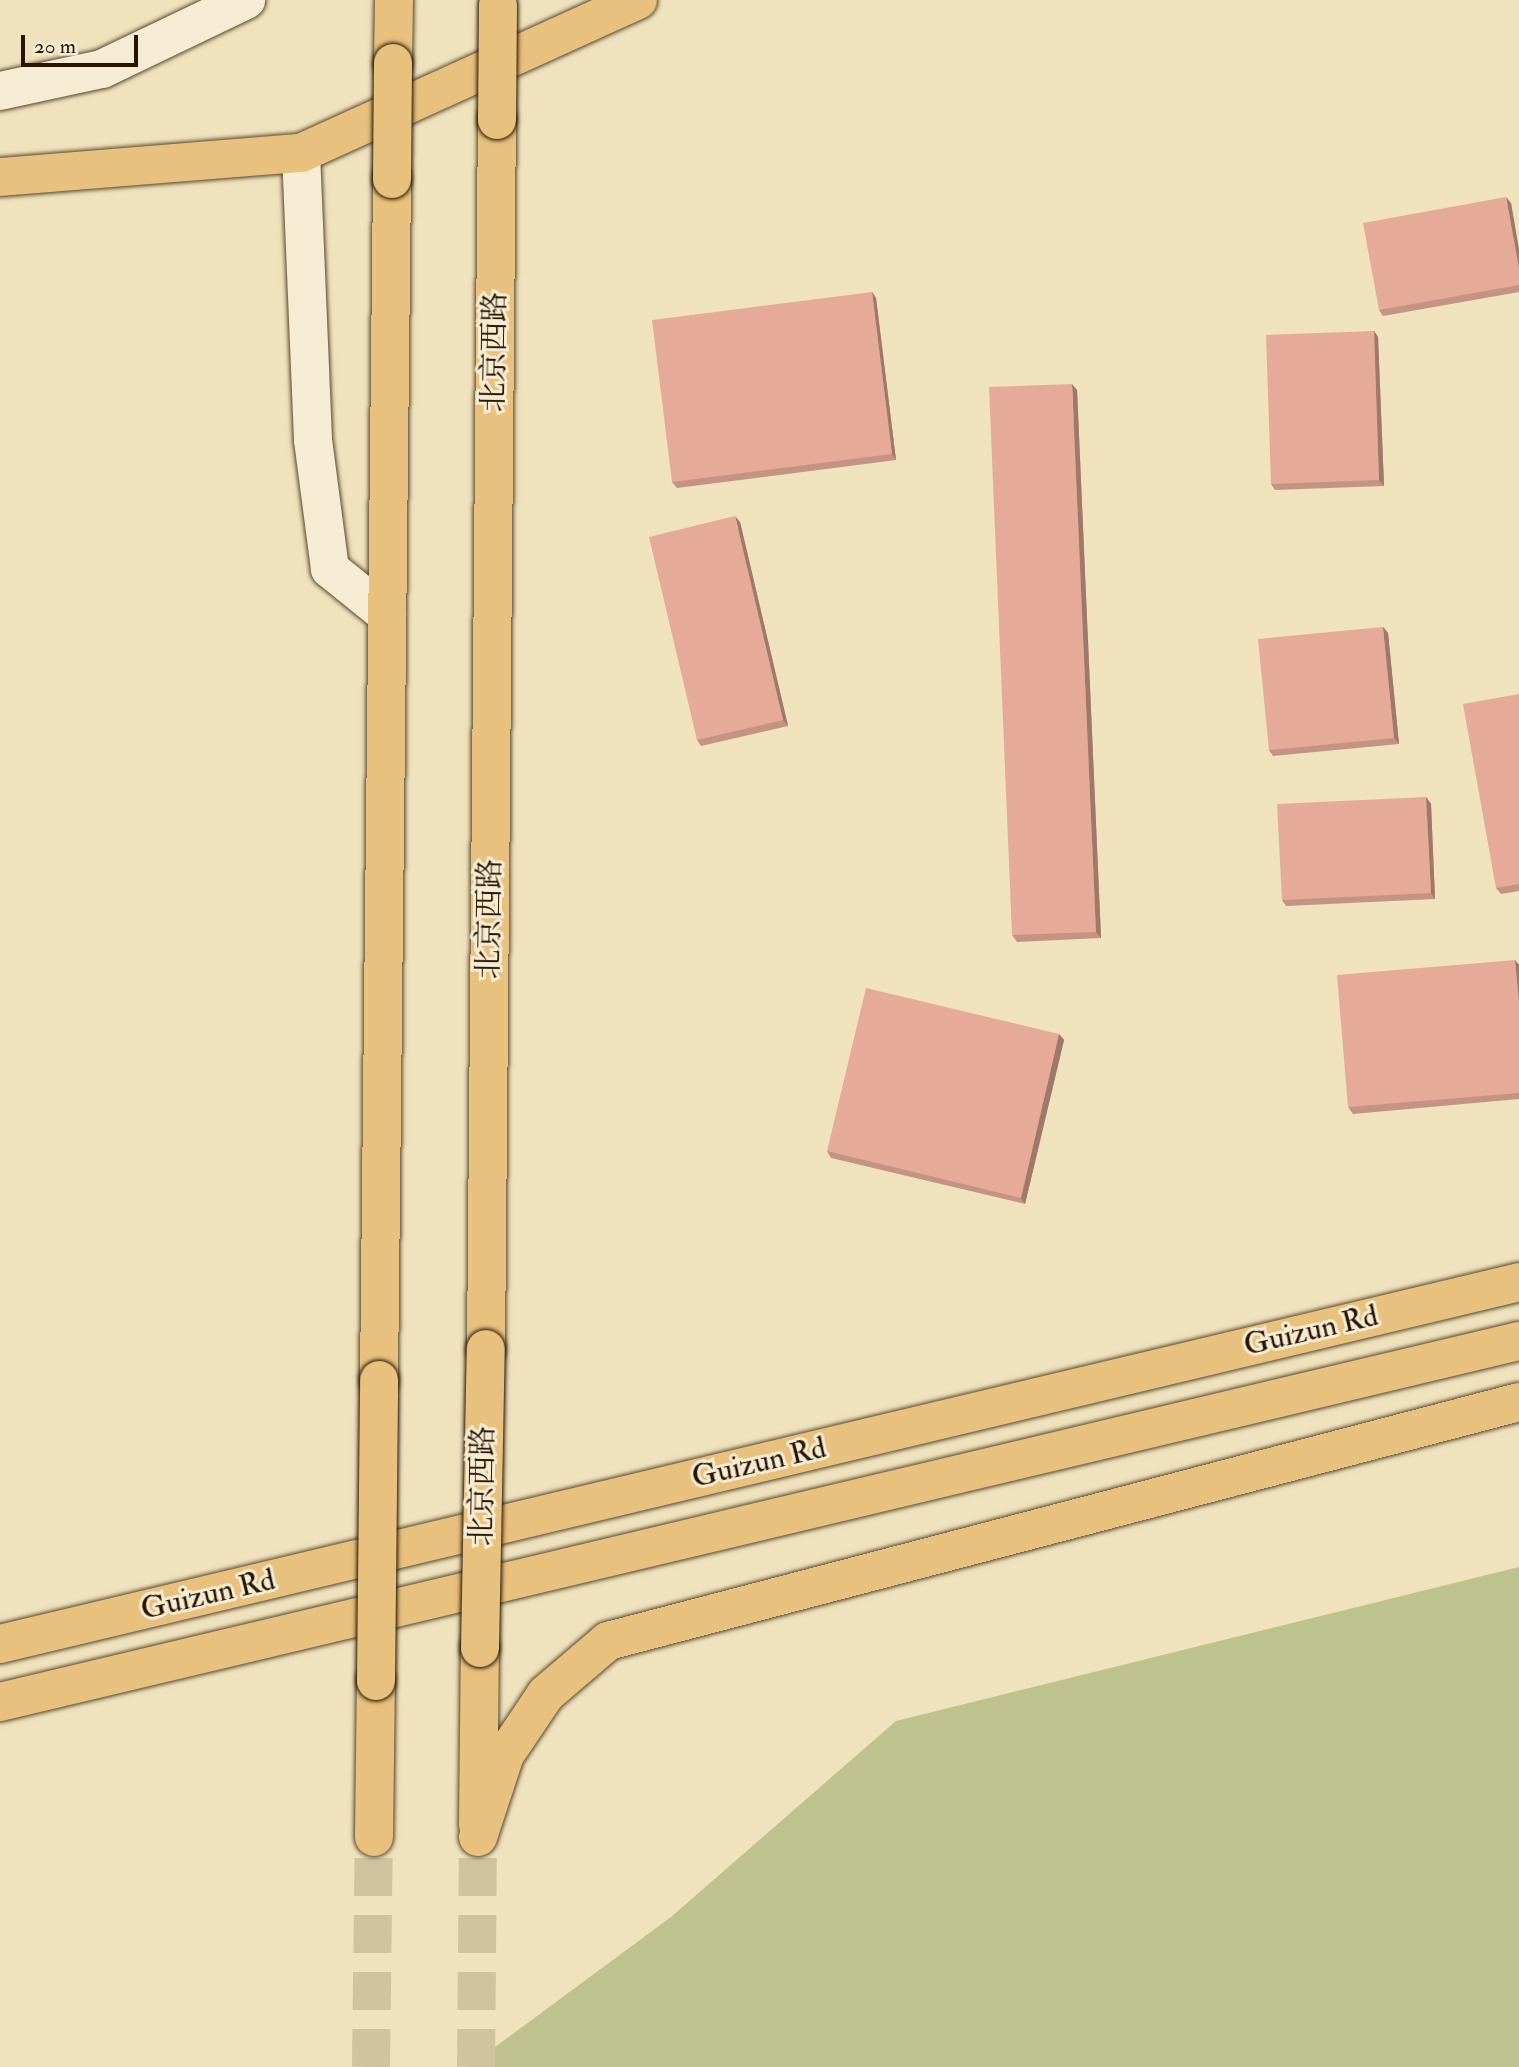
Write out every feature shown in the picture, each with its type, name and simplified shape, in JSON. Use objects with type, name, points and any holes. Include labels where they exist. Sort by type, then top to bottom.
[{"type":"main road","points":[[374,1837],[394,0]]},
{"type":"main road","points":[[0,177],[301,153],[638,0]]},
{"type":"main road","name":"北京西路","points":[[498,2],[486,1349],[478,1838],[505,1755],[546,1694],[608,1641],[1519,1402]]},
{"type":"main road","name":"Guizun Rd","points":[[0,1644],[1519,1282]]},
{"type":"main road","name":"Guizun Rd","points":[[0,1702],[1519,1341]]},
{"type":"street","points":[[0,91],[102,69],[246,0]]},
{"type":"street","points":[[301,153],[313,439],[330,569],[387,615]]},
{"type":"green space","points":[[1519,1567],[1519,2067],[468,2067],[671,1917],[896,1721]]},
{"type":"building","points":[[1506,197],[1519,268],[1519,285],[1379,310],[1363,223]]},
{"type":"building","points":[[872,292],[892,454],[672,482],[652,320]]},
{"type":"building","points":[[1374,331],[1379,480],[1271,484],[1266,335]]},
{"type":"building","points":[[1072,384],[1096,932],[1012,935],[989,387]]},
{"type":"building","points":[[735,516],[783,720],[697,740],[649,537]]},
{"type":"building","points":[[1383,627],[1394,738],[1269,750],[1258,639]]},
{"type":"building","points":[[1519,694],[1519,884],[1496,888],[1463,704]]},
{"type":"building","points":[[1426,797],[1431,893],[1282,900],[1277,804]]},
{"type":"building","points":[[1515,960],[1519,1002],[1519,1093],[1348,1107],[1337,975]]},
{"type":"building","points":[[866,988],[1059,1034],[1021,1198],[827,1151]]},
{"type":"tunnel","points":[[371,2067],[374,1837]]},
{"type":"tunnel","points":[[476,2067],[478,1837]]}]
